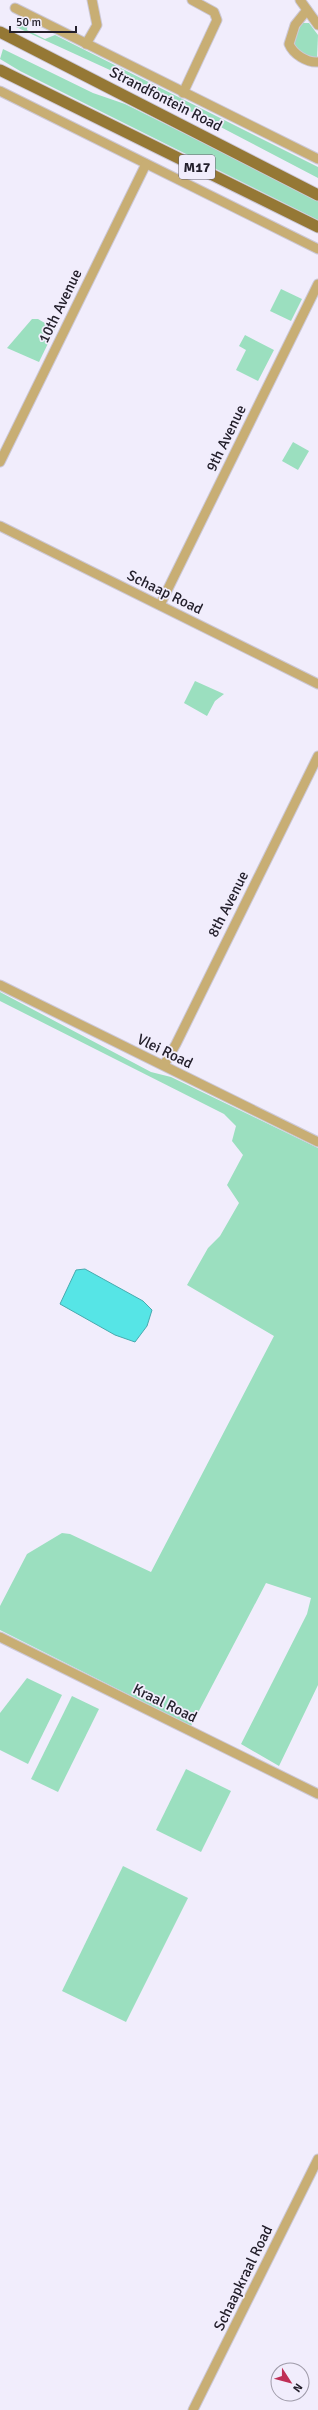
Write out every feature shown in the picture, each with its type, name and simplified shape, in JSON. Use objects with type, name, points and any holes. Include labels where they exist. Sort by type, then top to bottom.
[{"type":"main road","name":"Strandfontein Road","points":[[0,32],[318,194]]},
{"type":"main road","name":"M17","points":[[0,70],[318,227]]},
{"type":"street","points":[[86,44],[97,25],[92,0]]},
{"type":"street","points":[[183,93],[217,20],[214,12],[192,0]]},
{"type":"street","points":[[300,0],[318,25]]},
{"type":"street","name":"Strandfontein Road","points":[[15,8],[318,159]]},
{"type":"street","points":[[307,10],[295,25],[289,44],[295,54],[309,61],[318,62]]},
{"type":"street","points":[[0,91],[318,249]]},
{"type":"street","name":"10th Avenue","points":[[0,462],[146,164]]},
{"type":"street","name":"9th Avenue","points":[[160,605],[318,284]]},
{"type":"street","name":"Schaap Road","points":[[0,526],[318,684]]},
{"type":"street","name":"8th Avenue","points":[[164,1065],[176,1044],[318,756]]},
{"type":"street","name":"Vlei Road","points":[[0,985],[318,1142]]},
{"type":"street","name":"Kraal Road","points":[[0,1637],[318,1794]]},
{"type":"street","name":"Schaapkraal Road","points":[[193,2410],[318,2159]]},
{"type":"green space","points":[[20,17],[28,20],[27,30],[45,39],[55,35],[318,167],[318,178],[123,76],[16,27]]},
{"type":"green space","points":[[302,23],[309,23],[318,35],[317,58],[302,54],[294,44],[293,40]]},
{"type":"green space","points":[[3,49],[93,93],[125,104],[318,200],[318,220],[20,71],[0,59]]},
{"type":"green space","points":[[281,289],[302,299],[291,321],[270,311]]},
{"type":"green space","points":[[32,319],[38,319],[55,329],[39,362],[7,348]]},
{"type":"green space","points":[[245,335],[274,350],[258,381],[236,370],[246,350],[239,346]]},
{"type":"green space","points":[[293,442],[309,451],[298,470],[282,461]]},
{"type":"green space","points":[[195,681],[224,694],[215,701],[207,716],[184,703]]},
{"type":"green space","points":[[0,992],[151,1072],[171,1077],[318,1148],[318,1685],[279,1766],[241,1744],[307,1614],[311,1598],[266,1583],[191,1726],[0,1630],[0,1606],[27,1554],[62,1533],[70,1534],[151,1572],[274,1336],[187,1285],[208,1248],[220,1236],[239,1203],[227,1185],[243,1155],[232,1141],[236,1126],[224,1114],[0,1001]]},
{"type":"green space","points":[[27,1678],[62,1695],[28,1764],[0,1750],[0,1713]]},
{"type":"green space","points":[[72,1696],[99,1709],[58,1792],[31,1779]]},
{"type":"green space","points":[[186,1769],[231,1791],[201,1852],[156,1830]]},
{"type":"green space","points":[[123,1866],[188,1898],[126,2022],[62,1991]]},
{"type":"water","points":[[85,1269],[143,1301],[152,1310],[147,1326],[135,1342],[115,1335],[60,1304],[76,1270]]}]
